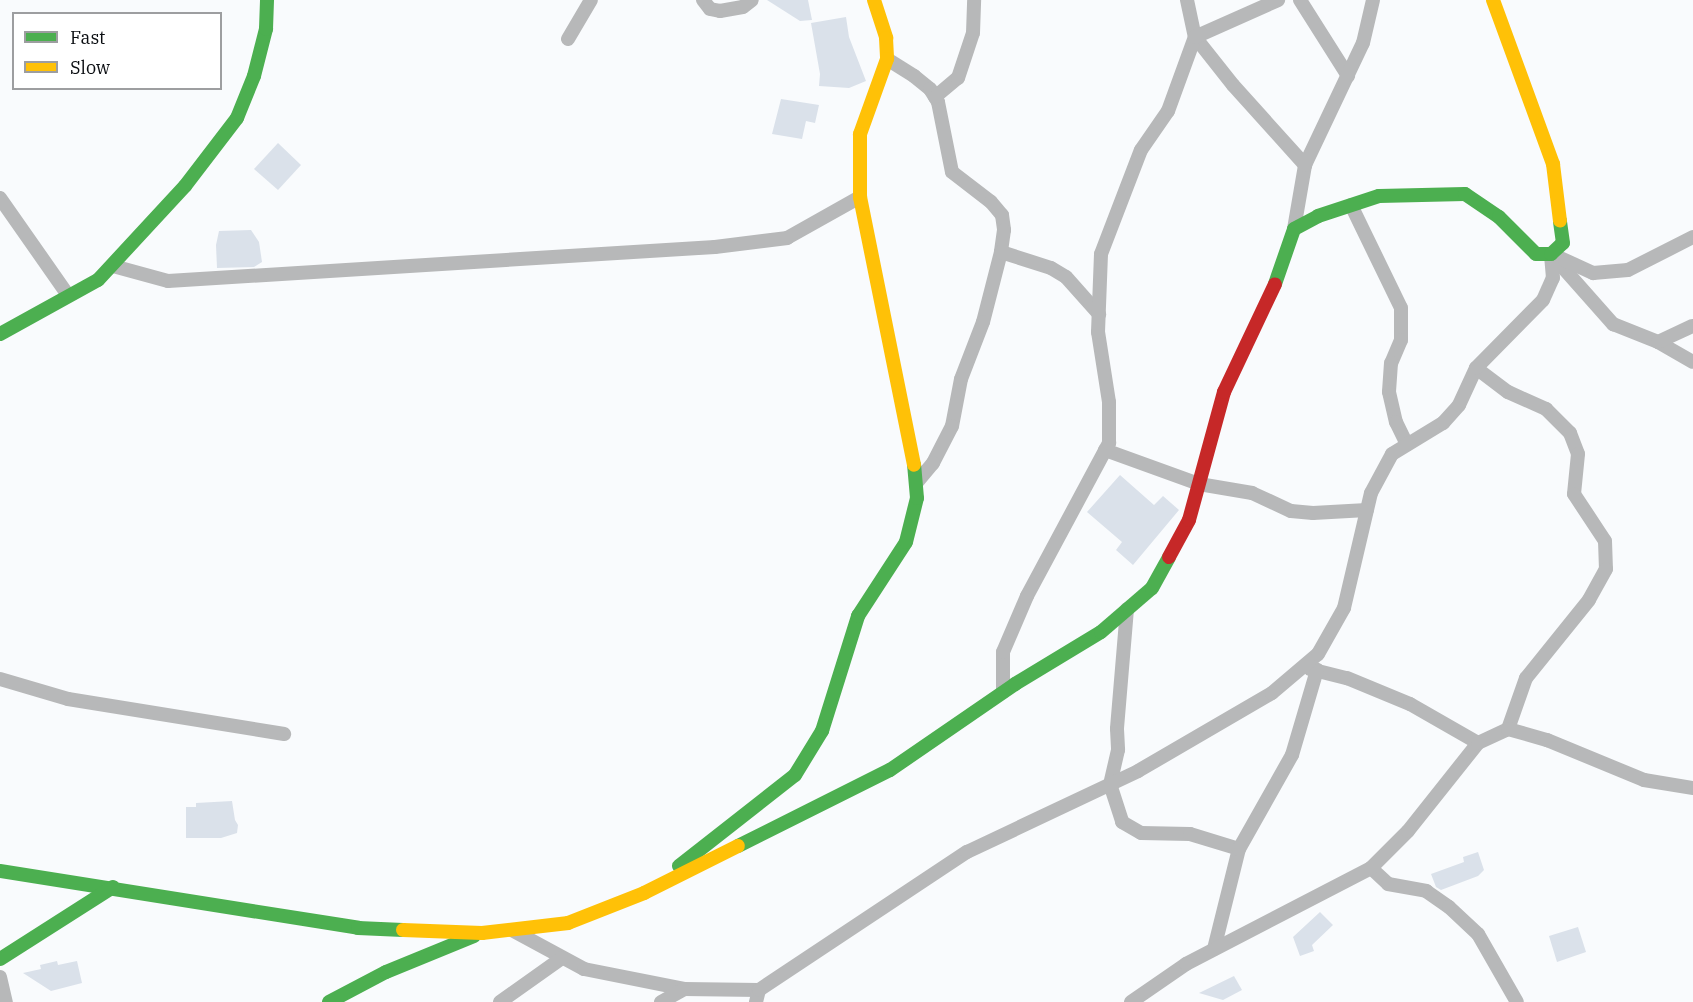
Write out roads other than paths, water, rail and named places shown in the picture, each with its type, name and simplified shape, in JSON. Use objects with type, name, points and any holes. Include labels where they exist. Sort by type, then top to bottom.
[{"type":"street","points":[[0,334],[98,280],[114,266],[184,186],[237,118],[254,76],[266,29],[267,0]]},
{"type":"street","points":[[568,39],[591,0]]},
{"type":"street","points":[[703,0],[710,9],[720,11],[743,7],[752,0]]},
{"type":"street","points":[[644,893],[758,807],[795,775],[822,731],[858,616],[906,542],[917,498],[914,460],[860,197],[860,134],[887,59],[886,38],[874,0]]},
{"type":"street","points":[[935,97],[958,78],[973,33],[974,0]]},
{"type":"street","points":[[1187,0],[1195,37],[1233,85],[1305,165]]},
{"type":"street","points":[[1003,692],[1004,652],[1007,642],[1027,596],[1109,444],[1109,402],[1098,332],[1101,254],[1141,150],[1168,111],[1195,37],[1278,0]]},
{"type":"street","points":[[1300,0],[1347,76]]},
{"type":"street","points":[[0,871],[113,887],[357,928],[482,933],[512,930],[568,923],[644,893],[890,770],[1003,692],[1101,632],[1152,588],[1189,520],[1224,392],[1273,289],[1294,229],[1305,165],[1363,43],[1373,0]]},
{"type":"street","points":[[1493,0],[1552,164],[1563,243],[1551,254]]},
{"type":"street","points":[[887,59],[914,76],[935,97],[938,102],[952,172],[991,202],[1002,215],[1001,252],[983,322],[961,379],[952,426],[933,463],[916,483]]},
{"type":"street","points":[[1294,229],[1318,216],[1379,196],[1465,194],[1499,217],[1536,255],[1551,254],[1593,273],[1628,270],[1693,237]]},
{"type":"street","points":[[114,266],[168,281],[715,247],[787,238],[860,197]]},
{"type":"street","points":[[0,198],[69,295]]},
{"type":"street","points":[[1351,205],[1401,308],[1401,340],[1391,363],[1389,392],[1396,422],[1407,445]]},
{"type":"street","points":[[1001,252],[1051,268],[1066,277],[1099,314]]},
{"type":"street","points":[[1551,254],[1613,324],[1658,342],[1693,362]]},
{"type":"street","points":[[512,930],[584,969],[684,988],[758,996],[967,852],[1138,771],[1272,693],[1318,654],[1344,608],[1371,493],[1392,454],[1443,423],[1459,405],[1476,368],[1542,300],[1553,278],[1551,254]]},
{"type":"street","points":[[1658,342],[1693,326]]},
{"type":"street","points":[[1476,368],[1508,392],[1546,409],[1570,433],[1578,454],[1574,494],[1605,541],[1606,569],[1589,600],[1526,678],[1508,729]]},
{"type":"street","points":[[1105,450],[1199,484],[1252,493],[1291,511],[1313,513],[1367,510]]},
{"type":"street","points":[[1127,609],[1117,729],[1118,750],[1110,784],[1122,822],[1141,833],[1190,834],[1239,849]]},
{"type":"street","points":[[1303,667],[1347,678],[1410,704],[1478,743]]},
{"type":"street","points":[[1214,949],[1239,849],[1292,755],[1317,670]]},
{"type":"street","points":[[0,679],[68,699],[284,734]]},
{"type":"street","points":[[1131,1002],[1186,964],[1371,868],[1408,831],[1478,743],[1508,729],[1547,740],[1644,780],[1693,788]]},
{"type":"street","points":[[1371,868],[1388,884],[1426,891],[1449,907],[1478,934],[1517,1002]]},
{"type":"street","points":[[0,959],[113,887]]},
{"type":"street","points":[[329,1002],[386,972],[482,933]]},
{"type":"street","points":[[500,1002],[562,958]]},
{"type":"street","points":[[0,977],[6,1002]]},
{"type":"street","points":[[661,1002],[684,988]]}]
